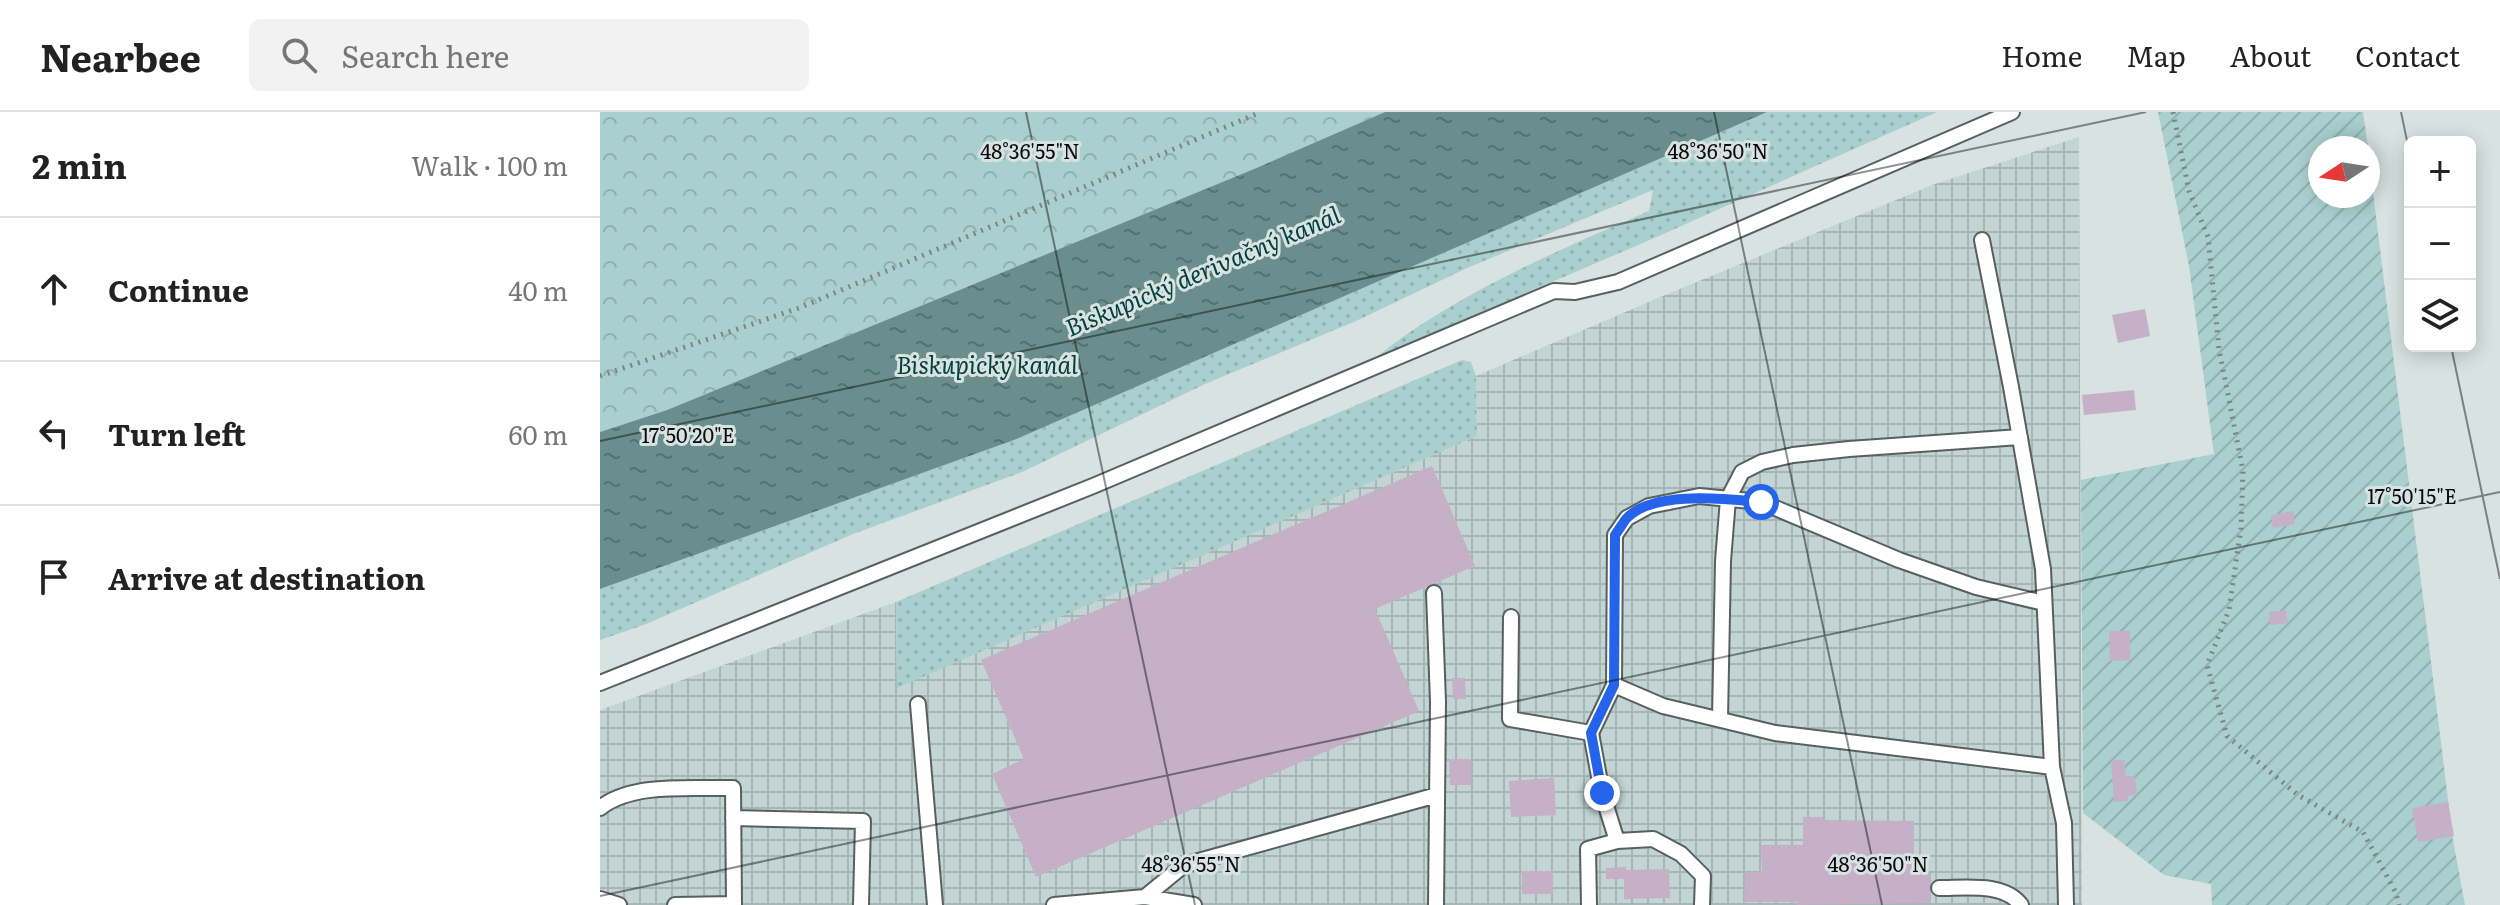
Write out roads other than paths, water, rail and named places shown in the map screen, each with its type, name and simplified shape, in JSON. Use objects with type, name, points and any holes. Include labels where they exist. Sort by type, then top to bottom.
[{"type":"lane","points":[[600,683],[1093,486],[1554,291],[1575,292],[1618,282],[2012,112]]},
{"type":"lane","points":[[1982,240],[2043,569],[2052,767],[2064,823],[2066,905]]},
{"type":"lane","points":[[1720,719],[1723,561],[1728,499],[1742,472],[1777,458],[1849,449],[2020,437]]},
{"type":"lane","points":[[1617,841],[1602,793],[1591,733],[1614,685],[1615,535],[1627,518],[1649,506],[1699,496],[1761,502],[1899,560],[1976,587],[2044,603]]},
{"type":"lane","points":[[1434,593],[1438,702],[1436,905]]},
{"type":"lane","points":[[1511,617],[1510,719],[1591,733]]},
{"type":"lane","points":[[1614,685],[1663,706],[1775,733],[2052,767]]},
{"type":"lane","points":[[918,704],[935,905]]},
{"type":"lane","points":[[600,808],[609,801],[652,789],[733,788],[734,904],[675,905]]},
{"type":"lane","points":[[1145,897],[1184,865],[1437,795]]},
{"type":"lane","points":[[733,818],[863,821],[861,905]]},
{"type":"lane","points":[[1589,905],[1588,849],[1617,841],[1653,839],[1681,854],[1703,876],[1702,905]]},
{"type":"lane","points":[[1939,888],[1980,888],[2005,892],[2015,897],[2021,905]]},
{"type":"lane","points":[[1054,905],[1145,897],[1194,905]]},
{"type":"lane","points":[[600,899],[619,905]]},
{"type":"water","name":"Biskupický kanál","points":[[1385,112],[1767,112],[1014,440],[600,589],[600,432],[667,410],[1254,169]]},
{"type":"water label","name":"Biskupický derivačný kanál","points":[[1203,272]]}]
